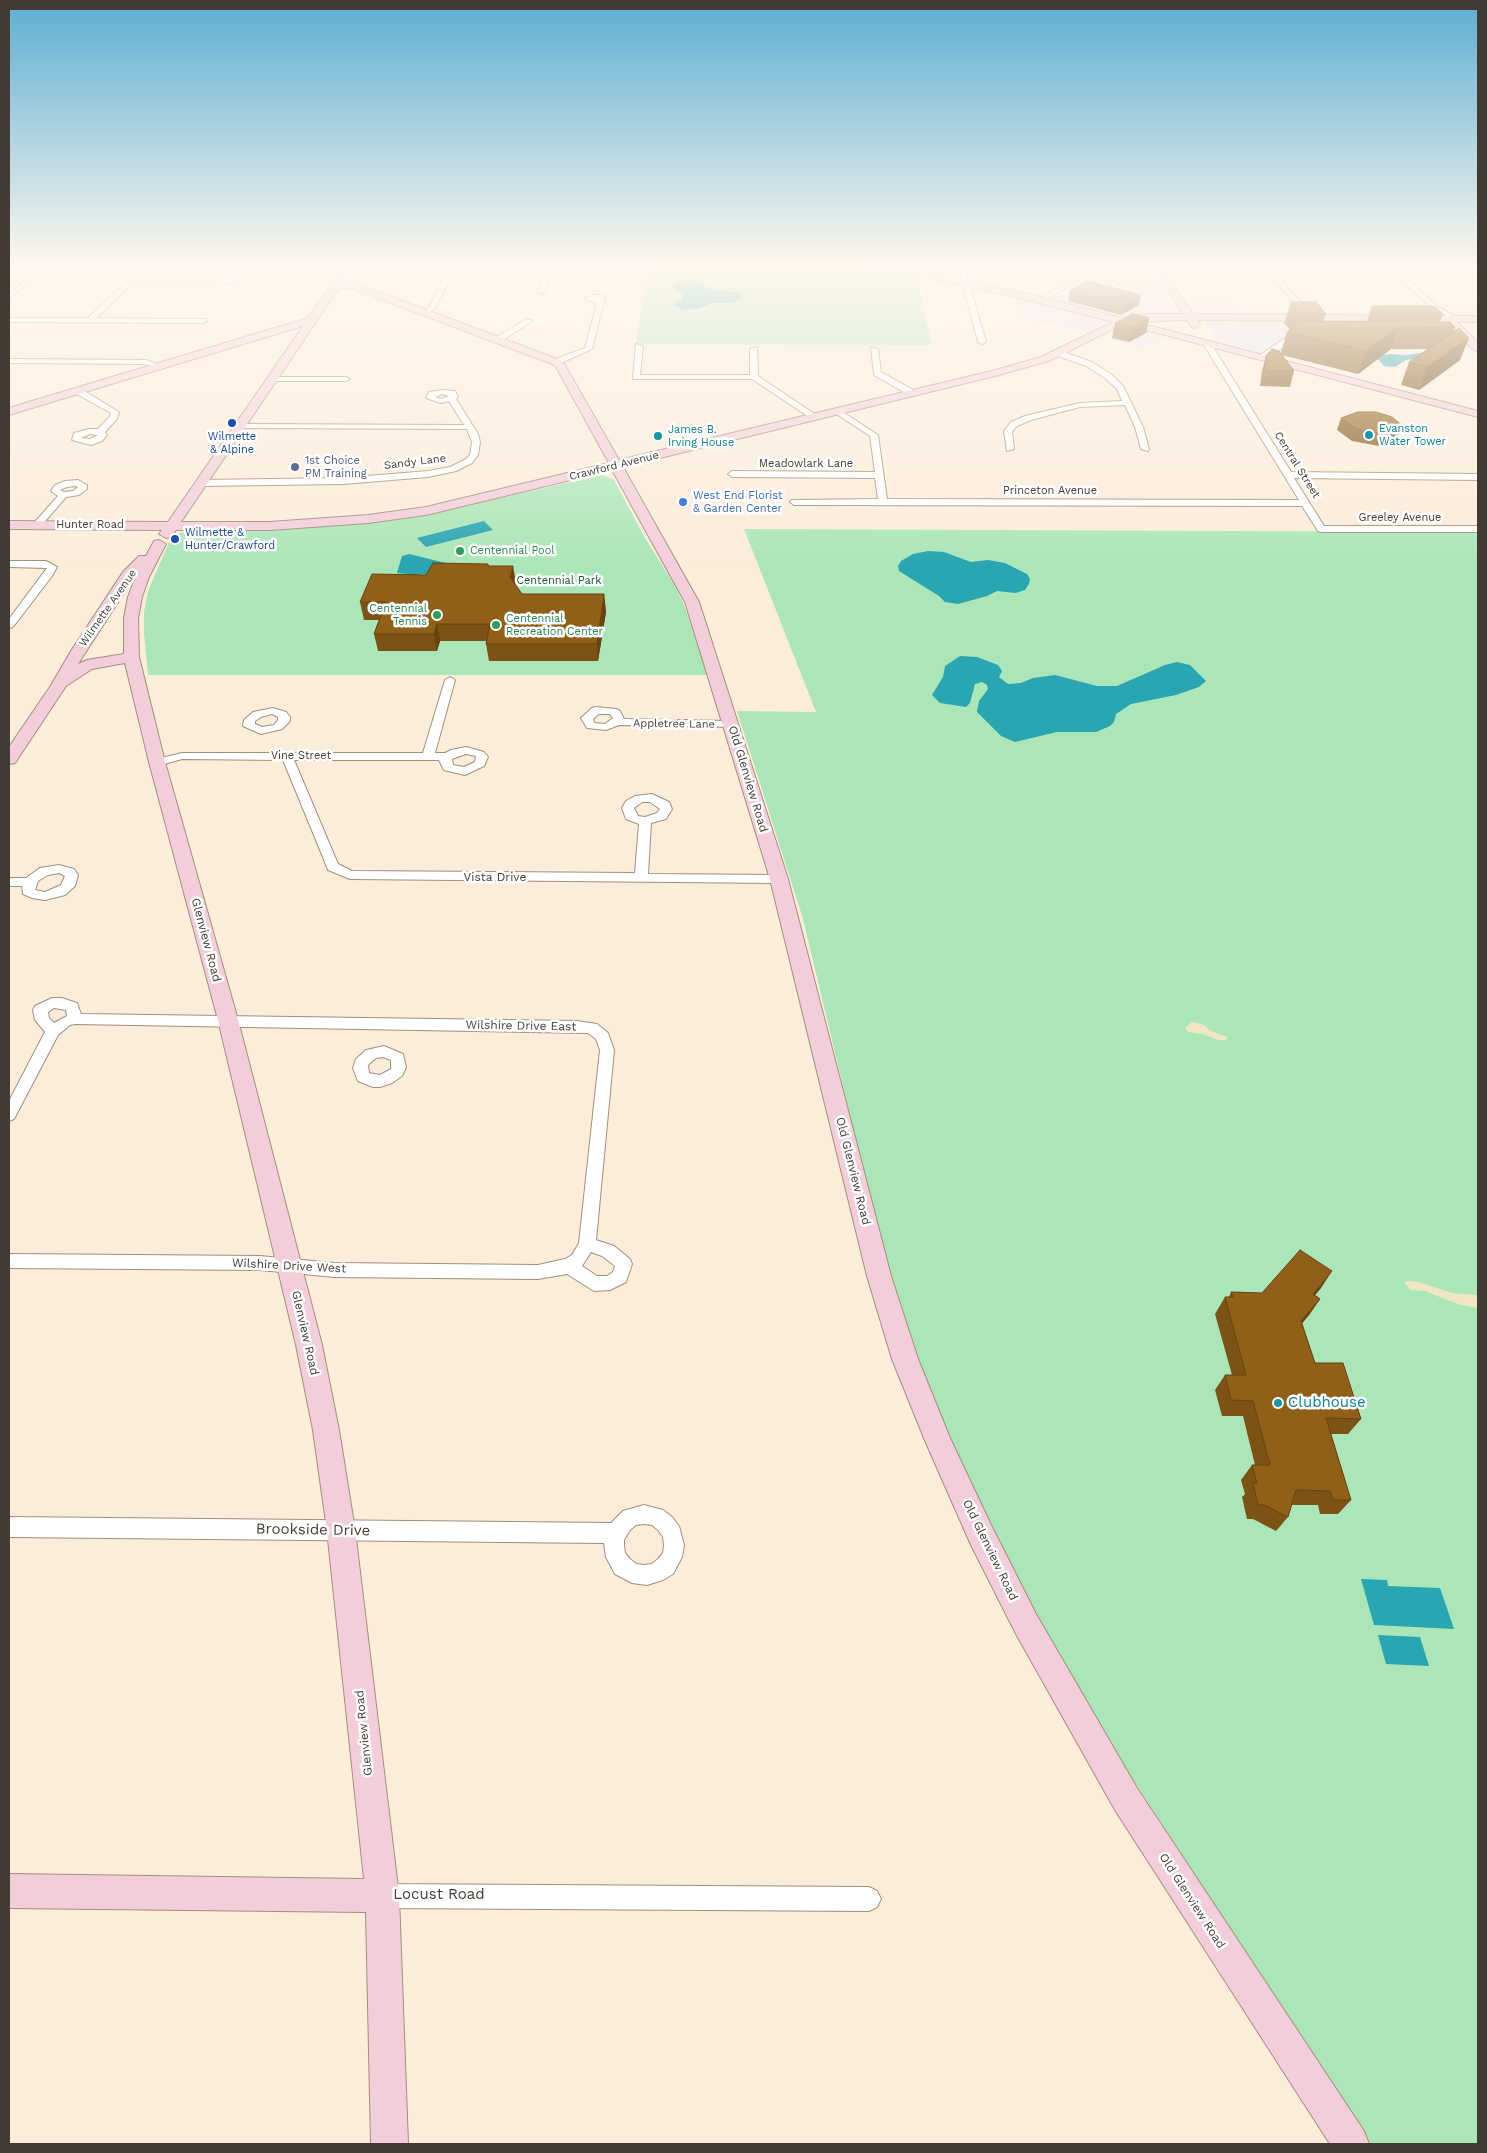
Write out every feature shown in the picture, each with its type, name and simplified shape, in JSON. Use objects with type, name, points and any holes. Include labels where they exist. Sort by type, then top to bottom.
[{"type":"main road","points":[[9,412],[168,363]]},
{"type":"main road","name":"Wilmette Avenue","points":[[9,759],[58,687],[78,651],[130,572],[160,544],[282,363]]},
{"type":"main road","name":"Old Glenview Road","points":[[557,363],[566,373],[692,602],[779,879],[879,1276],[905,1359],[939,1443],[977,1527],[1026,1624],[1126,1799],[1352,2144]]},
{"type":"main road","name":"Crawford Avenue","points":[[172,525],[270,526],[368,519],[456,504],[1031,363]]},
{"type":"main road","points":[[1287,363],[1478,414]]},
{"type":"main road","name":"Hunter Road","points":[[9,525],[172,525]]},
{"type":"main road","name":"Glenview Road","points":[[160,544],[142,577],[135,597],[131,618],[131,656],[157,762],[228,1020],[309,1345],[326,1430],[341,1530],[382,1896],[390,2144]]},
{"type":"main road","name":"Wilmette Avenue","points":[[58,687],[80,668],[87,665],[131,656]]},
{"type":"main road","name":"Locust Road","points":[[9,1891],[382,1896]]},
{"type":"street","points":[[151,363],[160,366]]},
{"type":"street","points":[[637,363],[636,377],[754,377]]},
{"type":"street","points":[[754,363],[754,377],[758,382],[815,417]]},
{"type":"street","points":[[876,363],[877,372],[912,393]]},
{"type":"street","points":[[1088,363],[1108,376],[1120,388],[1140,427],[1145,449]]},
{"type":"street","name":"Central Street","points":[[1219,363],[1321,529]]},
{"type":"street","points":[[271,379],[346,379]]},
{"type":"street","points":[[78,391],[115,412],[114,417],[100,432]]},
{"type":"street","name":"Sandy Lane","points":[[201,483],[300,483],[443,472],[462,465],[474,455],[476,442],[452,399]]},
{"type":"street","points":[[1010,449],[1008,431],[1014,424],[1028,418],[1080,405],[1127,403]]},
{"type":"street","points":[[838,412],[874,435],[883,502]]},
{"type":"street","points":[[240,426],[469,427]]},
{"type":"street","name":"Meadowlark Lane","points":[[732,474],[880,475]]},
{"type":"street","points":[[1288,475],[1478,476]]},
{"type":"street","points":[[37,525],[63,495]]},
{"type":"street","name":"Princeton Avenue","points":[[794,502],[1305,503]]},
{"type":"street","name":"Greeley Avenue","points":[[1321,529],[1478,529]]},
{"type":"street","points":[[9,564],[46,564],[52,567],[49,574],[9,625]]},
{"type":"street","points":[[428,757],[450,680]]},
{"type":"street","name":"Appletree Lane","points":[[617,722],[731,724]]},
{"type":"street","name":"Vine Street","points":[[157,762],[255,744],[287,756],[447,757]]},
{"type":"street","name":"Vista Drive","points":[[287,756],[333,868],[345,874],[360,876],[779,879]]},
{"type":"street","points":[[641,877],[645,822]]},
{"type":"street","points":[[9,882],[29,882]]},
{"type":"street","points":[[9,1115],[53,1031],[42,1020],[40,1010],[52,1003],[62,1003],[72,1007],[75,1019]]},
{"type":"street","name":"Wilshire Drive East","points":[[53,1031],[66,1021],[75,1019],[577,1026],[592,1028],[603,1037],[607,1050],[587,1244]]},
{"type":"street","points":[[384,1052],[391,1024]]},
{"type":"street","points":[[587,1244],[608,1251],[624,1264],[620,1277],[610,1283],[594,1284],[569,1266],[578,1260],[587,1244]]},
{"type":"street","name":"Wilshire Drive West","points":[[9,1261],[288,1264],[334,1270],[538,1272],[569,1266]]},
{"type":"street","name":"Brookside Drive","points":[[9,1527],[617,1533]]},
{"type":"street","name":"Locust Road","points":[[382,1896],[869,1899]]},
{"type":"green space","name":"Centennial Park","points":[[603,475],[614,480],[645,538],[675,586],[684,605],[708,675],[148,675],[144,612],[148,591],[170,540],[179,533],[196,530],[303,528],[472,504]]},
{"type":"green space","points":[[744,529],[1478,532],[1478,2144],[1370,2144],[1110,1744],[1021,1589],[947,1435],[909,1335],[880,1241],[803,919],[737,711],[816,712]]},
{"type":"sand","points":[[1192,1022],[1205,1025],[1209,1030],[1227,1037],[1227,1040],[1218,1040],[1203,1034],[1188,1032],[1185,1028]]},
{"type":"sand","points":[[1404,1282],[1419,1282],[1452,1293],[1477,1295],[1478,1308],[1460,1305],[1425,1291],[1410,1290]]},
{"type":"water","points":[[1382,363],[1401,363],[1395,367],[1384,366]]},
{"type":"water","points":[[484,521],[493,530],[426,547],[417,538]]},
{"type":"water","points":[[928,551],[944,552],[971,562],[988,560],[1005,563],[1027,574],[1030,579],[1029,584],[1025,590],[1016,593],[997,591],[987,596],[958,604],[945,602],[939,596],[899,571],[898,566],[901,561],[913,554]]},
{"type":"water","points":[[409,554],[446,563],[453,577],[421,574],[417,582],[404,581],[406,574],[397,573],[402,556]]},
{"type":"water","points":[[960,656],[977,657],[998,665],[1002,671],[999,677],[1008,684],[1055,675],[1097,686],[1117,686],[1165,665],[1177,662],[1190,665],[1206,681],[1199,687],[1176,695],[1131,704],[1116,714],[1114,722],[1110,726],[1096,732],[1057,732],[1015,742],[1001,736],[977,712],[979,701],[988,689],[987,685],[982,682],[975,684],[970,703],[966,707],[940,703],[932,695],[943,677],[945,666]]},
{"type":"water","points":[[1361,1579],[1387,1580],[1388,1586],[1440,1588],[1454,1629],[1374,1625]]},
{"type":"water","points":[[1378,1635],[1420,1637],[1429,1666],[1386,1664]]},
{"type":"building","points":[[1266,363],[1288,363],[1294,371],[1265,371]]},
{"type":"building","points":[[1414,363],[1432,363],[1427,367]]},
{"type":"building","points":[[1358,412],[1376,412],[1392,417],[1403,426],[1398,431],[1384,434],[1356,429],[1341,418]]},
{"type":"building","name":"Centennial Recreation Center","points":[[433,563],[513,566],[510,577],[522,594],[604,594],[597,644],[486,644],[490,624],[437,624],[434,634],[374,634],[386,602],[360,602],[372,574],[426,575]]},
{"type":"building","name":"Clubhouse","points":[[1300,1250],[1332,1271],[1313,1294],[1320,1299],[1301,1321],[1315,1363],[1343,1363],[1361,1419],[1326,1418],[1351,1500],[1333,1500],[1330,1491],[1296,1490],[1288,1517],[1264,1505],[1258,1505],[1253,1483],[1257,1483],[1252,1465],[1270,1465],[1253,1401],[1231,1400],[1225,1375],[1246,1375],[1225,1297],[1233,1297],[1231,1292],[1262,1293]]},
{"type":"place","name":"Wilmette & Alpine","points":[[232,423]]},
{"type":"place","name":"Evanston Water Tower","points":[[1369,435]]},
{"type":"place","name":"James B. Irving House","points":[[658,436]]},
{"type":"place","name":"1st Choice PM Training","points":[[295,467]]},
{"type":"place","name":"West End Florist & Garden Center","points":[[683,502]]},
{"type":"place","name":"Wilmette & Hunter/Crawford","points":[[175,539]]},
{"type":"place","name":"Centennial Pool","points":[[460,551]]},
{"type":"place","name":"Centennial Tennis","points":[[437,615]]},
{"type":"place","name":"Centennial Recreation Center","points":[[496,625]]},
{"type":"place","name":"Clubhouse","points":[[1278,1403]]}]
